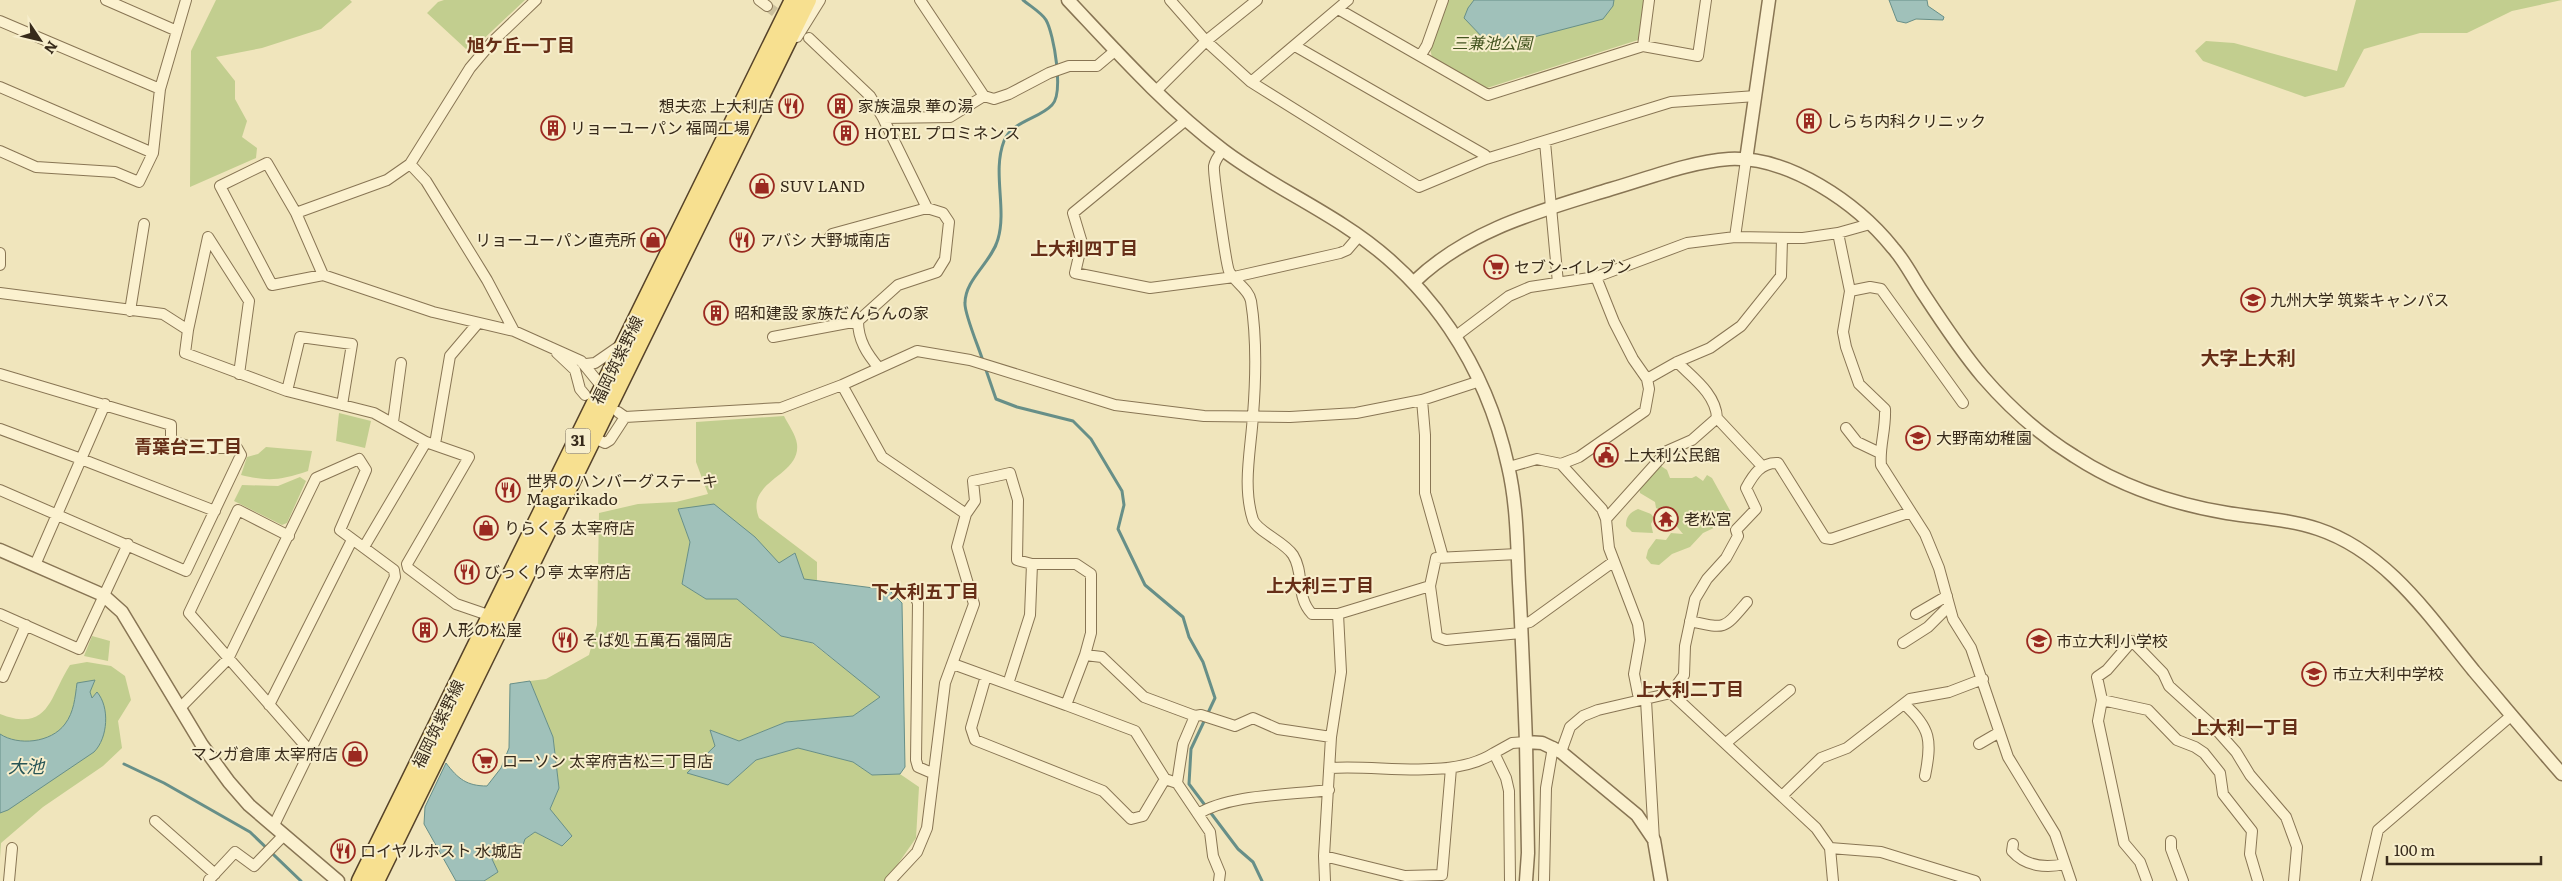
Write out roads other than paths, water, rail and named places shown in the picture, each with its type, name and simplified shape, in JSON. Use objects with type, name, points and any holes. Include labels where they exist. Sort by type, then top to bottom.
[{"type":"main road","name":"福岡筑紫野線","points":[[376,881],[594,438],[776,50],[793,0]]},
{"type":"main road","name":"福岡筑紫野線","points":[[360,881],[625,342],[776,50],[808,0]]},
{"type":"street","points":[[106,0],[177,31]]},
{"type":"street","points":[[0,151],[36,167],[115,172],[139,182],[153,154],[160,89],[186,0]]},
{"type":"street","points":[[296,213],[387,180],[410,164],[470,68],[492,42],[536,0]]},
{"type":"street","points":[[776,50],[785,0]]},
{"type":"street","points":[[776,50],[797,37],[820,0]]},
{"type":"street","points":[[920,0],[984,96]]},
{"type":"street","points":[[1068,0],[1186,120],[1223,150],[1262,177],[1359,236],[1414,282],[1456,336],[1480,380],[1496,422],[1509,466],[1517,520],[1526,742],[1528,837],[1526,881]]},
{"type":"street","points":[[1170,0],[1206,41],[1251,82],[1419,187],[1486,159],[1671,102],[1756,96]]},
{"type":"street","points":[[1156,91],[1206,41],[1257,0]]},
{"type":"street","points":[[1251,82],[1348,0]]},
{"type":"street","points":[[1421,55],[1443,0]]},
{"type":"street","points":[[1643,46],[1649,0]]},
{"type":"street","points":[[1338,8],[1488,94],[1643,46],[1698,56],[1706,0]]},
{"type":"street","points":[[1735,238],[1769,0]]},
{"type":"street","points":[[0,21],[160,89]]},
{"type":"street","points":[[810,38],[870,96],[883,118],[927,208]]},
{"type":"street","points":[[1295,46],[1485,156],[1486,159]]},
{"type":"street","points":[[883,118],[950,117],[984,96],[994,98],[1009,94],[1049,73],[1069,66],[1097,66],[1116,50]]},
{"type":"street","points":[[0,87],[153,154]]},
{"type":"street","points":[[1186,120],[1073,213],[1082,243],[1075,273],[1150,288],[1234,277],[1340,253],[1347,250],[1359,236]]},
{"type":"street","points":[[1545,142],[1558,283]]},
{"type":"street","points":[[1223,150],[1213,168],[1225,251],[1229,271],[1251,298],[1255,339],[1253,416],[1248,488],[1254,522],[1292,554],[1297,565],[1303,605],[1312,614],[1338,614],[1430,586]]},
{"type":"street","points":[[1414,282],[1431,266],[1474,238],[1504,223],[1551,208],[1707,162],[1746,160],[1783,168],[1827,189],[1870,224],[1894,249],[1983,377],[2018,413],[2044,436],[2076,458],[2103,473],[2174,502],[2227,513],[2284,520],[2320,529],[2355,546],[2381,564],[2413,596],[2562,774]]},
{"type":"street","points":[[322,275],[296,213],[266,163],[220,186],[272,285],[322,275],[432,312],[514,331],[546,344],[586,364],[603,388]]},
{"type":"street","points":[[410,164],[426,181],[487,280],[514,331]]},
{"type":"street","points":[[773,337],[858,321],[898,285],[936,272],[946,259],[949,222],[943,213],[927,208],[832,234],[826,242]]},
{"type":"street","points":[[130,311],[144,224]]},
{"type":"street","points":[[1456,336],[1509,296],[1530,288],[1596,276],[1687,243],[1735,238],[1782,239],[1838,233],[1870,224]]},
{"type":"street","points":[[1838,233],[1850,291],[1844,332],[1846,347],[1859,384],[1885,409],[1885,432],[1880,453],[1881,465],[1925,534],[1953,619],[1971,648],[1983,679],[1998,733],[2008,757],[2054,834],[2071,881]]},
{"type":"street","points":[[239,374],[249,301],[208,237],[188,330],[185,353],[239,374],[287,391],[374,413],[431,443],[469,457],[407,564],[408,568],[456,604],[491,616]]},
{"type":"street","points":[[1648,379],[1677,362],[1710,348],[1742,326],[1780,276],[1782,239]]},
{"type":"street","points":[[0,253],[0,265]]},
{"type":"street","points":[[1509,466],[1537,459],[1560,464],[1579,457],[1645,411],[1649,389],[1648,379],[1614,322],[1596,276]]},
{"type":"street","points":[[1850,291],[1870,287],[1881,289],[1963,403]]},
{"type":"street","points":[[0,293],[163,314],[188,330]]},
{"type":"street","points":[[858,321],[858,334],[868,355],[879,368]]},
{"type":"street","points":[[364,547],[431,443],[450,356],[478,323]]},
{"type":"street","points":[[287,391],[300,337],[352,344],[342,405]]},
{"type":"street","points":[[586,364],[595,363],[625,342]]},
{"type":"street","points":[[546,344],[575,370],[580,389],[585,395]]},
{"type":"street","points":[[594,438],[605,443],[610,440],[621,415],[781,408],[842,385],[917,351],[970,360],[1115,404],[1204,416],[1290,417],[1356,413],[1422,400],[1480,380]]},
{"type":"street","points":[[1677,362],[1705,390],[1717,407],[1717,418],[1762,466]]},
{"type":"street","points":[[393,422],[401,363]]},
{"type":"street","points":[[0,374],[171,425],[171,441],[195,448],[237,448],[241,455],[186,572],[128,544],[0,490]]},
{"type":"street","points":[[842,385],[882,457],[966,514]]},
{"type":"street","points":[[1422,400],[1425,435],[1425,493],[1443,557]]},
{"type":"street","points":[[35,565],[105,404]]},
{"type":"street","points":[[1606,519],[1667,451],[1692,440],[1717,418]]},
{"type":"street","points":[[1846,428],[1857,442],[1880,453]]},
{"type":"street","points":[[0,429],[82,459],[215,512]]},
{"type":"street","points":[[180,708],[228,659],[316,478],[359,459],[366,470],[340,530],[394,570],[395,577],[274,825]]},
{"type":"street","points":[[1544,881],[1546,788],[1557,749],[1570,727],[1583,716],[1598,710],[1671,693],[1684,676],[1685,646],[1696,596],[1711,574],[1726,558],[1738,536],[1736,530],[1756,509],[1746,488],[1762,466],[1778,463],[1825,538],[1831,539],[1911,512]]},
{"type":"street","points":[[1560,464],[1602,509],[1606,519],[1606,532],[1613,562],[1624,585],[1638,624],[1640,640],[1634,674],[1638,694],[1646,700],[1654,840],[1662,881]]},
{"type":"street","points":[[890,881],[917,852],[927,828],[932,773],[945,682],[974,604],[957,547],[966,514],[975,501],[973,481],[1010,473],[1018,500],[1017,560],[1032,564],[1076,564],[1091,574],[1091,633],[1085,655],[1066,705]]},
{"type":"street","points":[[289,536],[238,510],[189,613],[309,750]]},
{"type":"street","points":[[269,705],[352,540]]},
{"type":"street","points":[[0,614],[79,649],[128,544]]},
{"type":"street","points":[[0,550],[103,595],[122,612],[202,746],[228,782],[250,805],[338,881]]},
{"type":"street","points":[[1518,554],[1436,558],[1430,586],[1437,638],[1446,640],[1521,628],[1613,562]]},
{"type":"street","points":[[1008,684],[1030,615],[1032,564]]},
{"type":"street","points":[[913,592],[918,603],[916,760],[918,768],[932,773]]},
{"type":"street","points":[[1916,614],[1948,601]]},
{"type":"street","points":[[1904,642],[1928,627],[1948,601]]},
{"type":"street","points":[[1690,621],[1720,628],[1727,625],[1747,602]]},
{"type":"street","points":[[1325,881],[1324,856],[1331,737],[1341,672],[1338,614]]},
{"type":"street","points":[[3,678],[26,626]]},
{"type":"street","points":[[2147,881],[2140,862],[2124,843],[2098,721],[2102,700],[2098,677],[2132,641],[2163,673],[2169,686],[2213,726],[2236,752],[2250,775],[2286,817],[2297,847],[2294,881]]},
{"type":"street","points":[[1085,655],[1102,657],[1144,697],[1198,715],[1236,726],[1253,718],[1278,729],[1331,737]]},
{"type":"street","points":[[953,664],[1135,731],[1165,780],[1177,783]]},
{"type":"street","points":[[986,676],[971,728],[976,740],[1103,791],[1131,819],[1143,816],[1165,780]]},
{"type":"street","points":[[1783,795],[1821,758],[1846,748],[1910,699],[1949,692],[1983,679]]},
{"type":"street","points":[[1726,743],[1790,690]]},
{"type":"street","points":[[1671,693],[1783,795],[1816,828],[1830,848],[1833,881]]},
{"type":"street","points":[[2102,700],[2148,710],[2177,740],[2195,747],[2204,753],[2220,773],[2223,794],[2252,831],[2250,854],[2258,881]]},
{"type":"street","points":[[1904,704],[1920,718],[1927,730],[1929,757],[1925,776]]},
{"type":"street","points":[[1198,715],[1182,744],[1177,783],[1210,832],[1213,856],[1220,873],[1219,881]]},
{"type":"street","points":[[2366,881],[2378,830],[2512,715]]},
{"type":"street","points":[[1979,744],[1998,733]]},
{"type":"street","points":[[1330,768],[1397,770],[1451,768],[1479,762],[1512,743],[1542,743],[1557,749],[1637,815],[1654,840]]},
{"type":"street","points":[[1494,752],[1506,778],[1509,791],[1510,881]]},
{"type":"street","points":[[1324,856],[1405,876],[1442,875],[1451,768]]},
{"type":"street","points":[[1198,814],[1212,806],[1258,796],[1274,797],[1329,790]]},
{"type":"street","points":[[155,821],[212,877],[236,852],[254,866],[284,835]]},
{"type":"street","points":[[2171,841],[2171,849],[2183,881]]},
{"type":"street","points":[[2013,844],[2012,851],[2024,860],[2046,868],[2065,864]]},
{"type":"street","points":[[10,881],[12,848]]},
{"type":"street","points":[[1830,848],[1881,852],[1975,881]]},
{"type":"water","points":[[1474,0],[1614,0],[1613,6],[1603,19],[1503,45],[1486,41],[1464,18]]},
{"type":"water","points":[[1889,0],[1927,0],[1928,6],[1944,17],[1943,20],[1916,19],[1906,23],[1897,21]]},
{"type":"water","points":[[714,504],[755,537],[779,563],[795,553],[804,579],[889,590],[902,603],[905,767],[900,774],[872,775],[853,762],[798,748],[756,760],[728,785],[687,773],[715,746],[710,730],[739,741],[786,722],[853,716],[880,697],[813,643],[781,636],[737,599],[706,599],[682,584],[690,542],[678,509]]},
{"type":"water","name":"大池","points":[[95,680],[90,692],[92,698],[97,692],[101,698],[106,722],[105,731],[99,746],[94,752],[8,810],[0,813],[0,734],[7,738],[25,741],[43,739],[51,735],[65,724],[70,715],[74,705],[77,683]]},
{"type":"water","points":[[530,681],[553,737],[559,788],[550,809],[572,836],[562,846],[535,832],[525,839],[522,848],[509,850],[492,859],[498,872],[484,881],[456,881],[424,824],[425,807],[446,763],[468,783],[487,786],[501,768],[509,748],[510,684]]},
{"type":"waterway","points":[[983,361],[969,322],[965,303],[969,286],[995,247],[998,239],[1001,215],[999,165],[1004,141],[1013,129],[1047,110],[1056,98],[1057,89],[1057,63],[1049,27],[1042,15],[1023,0]]},
{"type":"waterway","points":[[985,367],[996,399],[1017,407],[1073,421],[1091,439],[1122,491],[1124,505],[1118,529],[1145,585],[1183,617],[1189,637],[1203,662],[1215,698],[1191,749],[1189,784],[1238,849],[1253,862],[1262,881]]},
{"type":"waterway","points":[[124,764],[164,783],[250,832],[301,881]]},
{"type":"tunnel","points":[[767,6],[787,21]]},
{"type":"place","name":"想夫恋 上大利店","points":[[791,106]]},
{"type":"place","name":"家族温泉 華の湯","points":[[840,106]]},
{"type":"place","name":"しらち内科クリニック","points":[[1809,121]]},
{"type":"place","name":"リョーユーパン 福岡工場","points":[[553,128]]},
{"type":"place","name":"HOTEL プロミネンス","points":[[846,133]]},
{"type":"place","name":"SUV LAND","points":[[762,186]]},
{"type":"place","name":"リョーユーパン直売所","points":[[653,240]]},
{"type":"place","name":"アバシ 大野城南店","points":[[742,240]]},
{"type":"place","name":"セブン-イレブン","points":[[1496,267]]},
{"type":"place","name":"九州大学 筑紫キャンパス","points":[[2253,300]]},
{"type":"place","name":"昭和建設 家族だんらんの家","points":[[716,313]]},
{"type":"place","name":"大野南幼稚園","points":[[1918,438]]},
{"type":"place","name":"上大利公民館","points":[[1606,455]]},
{"type":"place","name":"世界のハンバーグステーキ Magarikado","points":[[508,490]]},
{"type":"place","name":"老松宮","points":[[1666,519]]},
{"type":"place","name":"りらくる 太宰府店","points":[[486,528]]},
{"type":"place","name":"びっくり亭 太宰府店","points":[[467,572]]},
{"type":"place","name":"人形の松屋","points":[[425,630]]},
{"type":"place","name":"そば処 五萬石 福岡店","points":[[565,640]]},
{"type":"place","name":"市立大利小学校","points":[[2039,641]]},
{"type":"place","name":"市立大利中学校","points":[[2314,674]]},
{"type":"place","name":"マンガ倉庫 太宰府店","points":[[355,754]]},
{"type":"place","name":"ローソン 太宰府吉松三丁目店","points":[[485,761]]},
{"type":"place","name":"ロイヤルホスト 水城店","points":[[343,851]]},
{"type":"district","name":"旭ケ丘一丁目","points":[[521,46]]},
{"type":"district","name":"上大利四丁目","points":[[1084,249]]},
{"type":"district","name":"大字上大利","points":[[2248,358]]},
{"type":"district","name":"青葉台三丁目","points":[[188,447]]},
{"type":"district","name":"上大利三丁目","points":[[1320,586]]},
{"type":"district","name":"下大利五丁目","points":[[925,592]]},
{"type":"district","name":"上大利二丁目","points":[[1690,690]]},
{"type":"district","name":"上大利一丁目","points":[[2245,728]]},
{"type":"park label","name":"三兼池公園","points":[[1492,43]]}]
